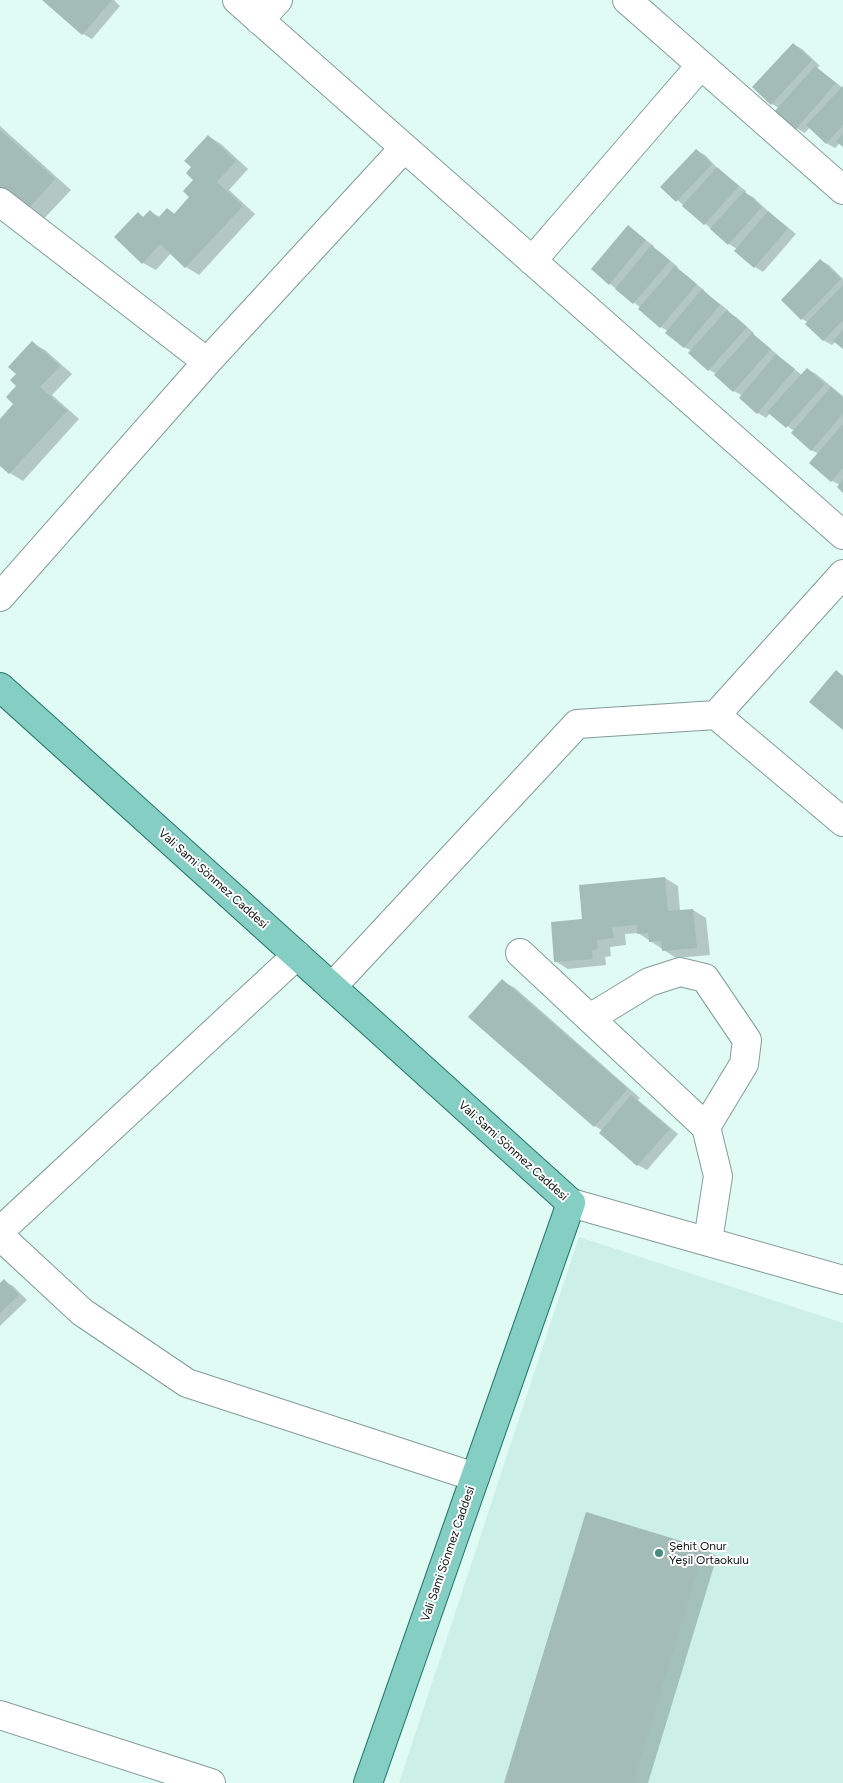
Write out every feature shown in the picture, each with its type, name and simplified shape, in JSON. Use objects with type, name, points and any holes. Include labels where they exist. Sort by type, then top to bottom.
[{"type":"main road","name":"Vali Sami Sönmez Caddesi","points":[[0,687],[571,1203],[368,1783]]},
{"type":"street","points":[[236,0],[843,535]]},
{"type":"street","points":[[259,20],[278,0]]},
{"type":"street","points":[[628,0],[843,190]]},
{"type":"street","points":[[532,261],[702,65]]},
{"type":"street","points":[[0,597],[207,362],[404,148]]},
{"type":"street","points":[[0,202],[207,362]]},
{"type":"street","points":[[716,716],[843,574]]},
{"type":"street","points":[[332,987],[576,724],[716,716],[843,822]]},
{"type":"street","points":[[520,952],[706,1127],[718,1176],[708,1241]]},
{"type":"street","points":[[0,1231],[297,955]]},
{"type":"street","points":[[590,1018],[649,982],[680,972],[705,978],[748,1040],[744,1064],[706,1127]]},
{"type":"street","points":[[571,1203],[843,1280]]},
{"type":"street","points":[[0,1236],[82,1312],[187,1383],[475,1477]]},
{"type":"street","points":[[0,1715],[211,1783]]},
{"type":"shaded area","name":"Şehit Onur Yeşil Ortaokulu","points":[[579,1237],[843,1323],[843,1783],[399,1783]]},
{"type":"building","points":[[42,0],[112,0],[82,35]]},
{"type":"building","points":[[793,43],[812,60],[771,105],[752,87]]},
{"type":"building","points":[[815,66],[836,83],[796,129],[775,111]]},
{"type":"building","points":[[843,86],[843,125],[826,144],[806,125]]},
{"type":"building","points":[[0,130],[55,179],[21,217],[0,198]]},
{"type":"building","points":[[843,134],[843,147],[836,141]]},
{"type":"building","points":[[208,135],[236,161],[217,182],[243,206],[185,268],[160,244],[142,264],[114,237],[138,212],[143,217],[150,210],[158,218],[167,208],[174,214],[189,197],[183,191],[193,180],[186,173],[191,167],[184,161]]},
{"type":"building","points":[[696,149],[712,164],[676,202],[660,187]]},
{"type":"building","points":[[717,167],[739,186],[704,225],[682,206]]},
{"type":"building","points":[[744,191],[762,207],[728,245],[710,229]]},
{"type":"building","points":[[768,211],[788,228],[754,268],[734,251]]},
{"type":"building","points":[[628,225],[646,240],[609,285],[591,269]]},
{"type":"building","points":[[651,245],[670,261],[633,304],[615,289]]},
{"type":"building","points":[[820,259],[841,279],[801,320],[781,300]]},
{"type":"building","points":[[675,266],[697,284],[660,328],[638,309]]},
{"type":"building","points":[[843,285],[843,320],[823,341],[805,324]]},
{"type":"building","points":[[702,289],[720,305],[684,348],[665,333]]},
{"type":"building","points":[[727,310],[747,327],[708,371],[688,353]]},
{"type":"building","points":[[843,329],[843,349],[833,341]]},
{"type":"building","points":[[752,333],[771,349],[733,392],[714,375]]},
{"type":"building","points":[[32,341],[60,366],[40,387],[67,411],[9,474],[0,466],[0,419],[13,404],[6,397],[16,386],[10,380],[16,374],[8,367]]},
{"type":"building","points":[[776,354],[795,369],[757,414],[739,398]]},
{"type":"building","points":[[807,368],[825,384],[786,428],[767,412]]},
{"type":"building","points":[[831,387],[843,398],[843,414],[811,451],[791,433]]},
{"type":"building","points":[[843,424],[843,468],[831,482],[809,463]]},
{"type":"building","points":[[843,479],[843,493],[837,487]]},
{"type":"building","points":[[836,670],[843,676],[843,730],[809,702]]},
{"type":"building","points":[[665,877],[668,911],[693,909],[697,948],[662,951],[661,941],[649,942],[648,933],[637,934],[637,925],[612,927],[614,938],[597,940],[598,949],[592,950],[593,959],[554,962],[551,922],[582,919],[579,885]]},
{"type":"building","points":[[502,979],[628,1089],[594,1127],[468,1017]]},
{"type":"building","points":[[631,1095],[670,1129],[637,1166],[599,1133]]},
{"type":"building","points":[[4,1279],[19,1295],[0,1313],[0,1283]]},
{"type":"building","points":[[586,1512],[704,1548],[633,1783],[504,1783]]},
{"type":"place","name":"Şehit Onur Yeşil Ortaokulu","points":[[659,1553]]}]
